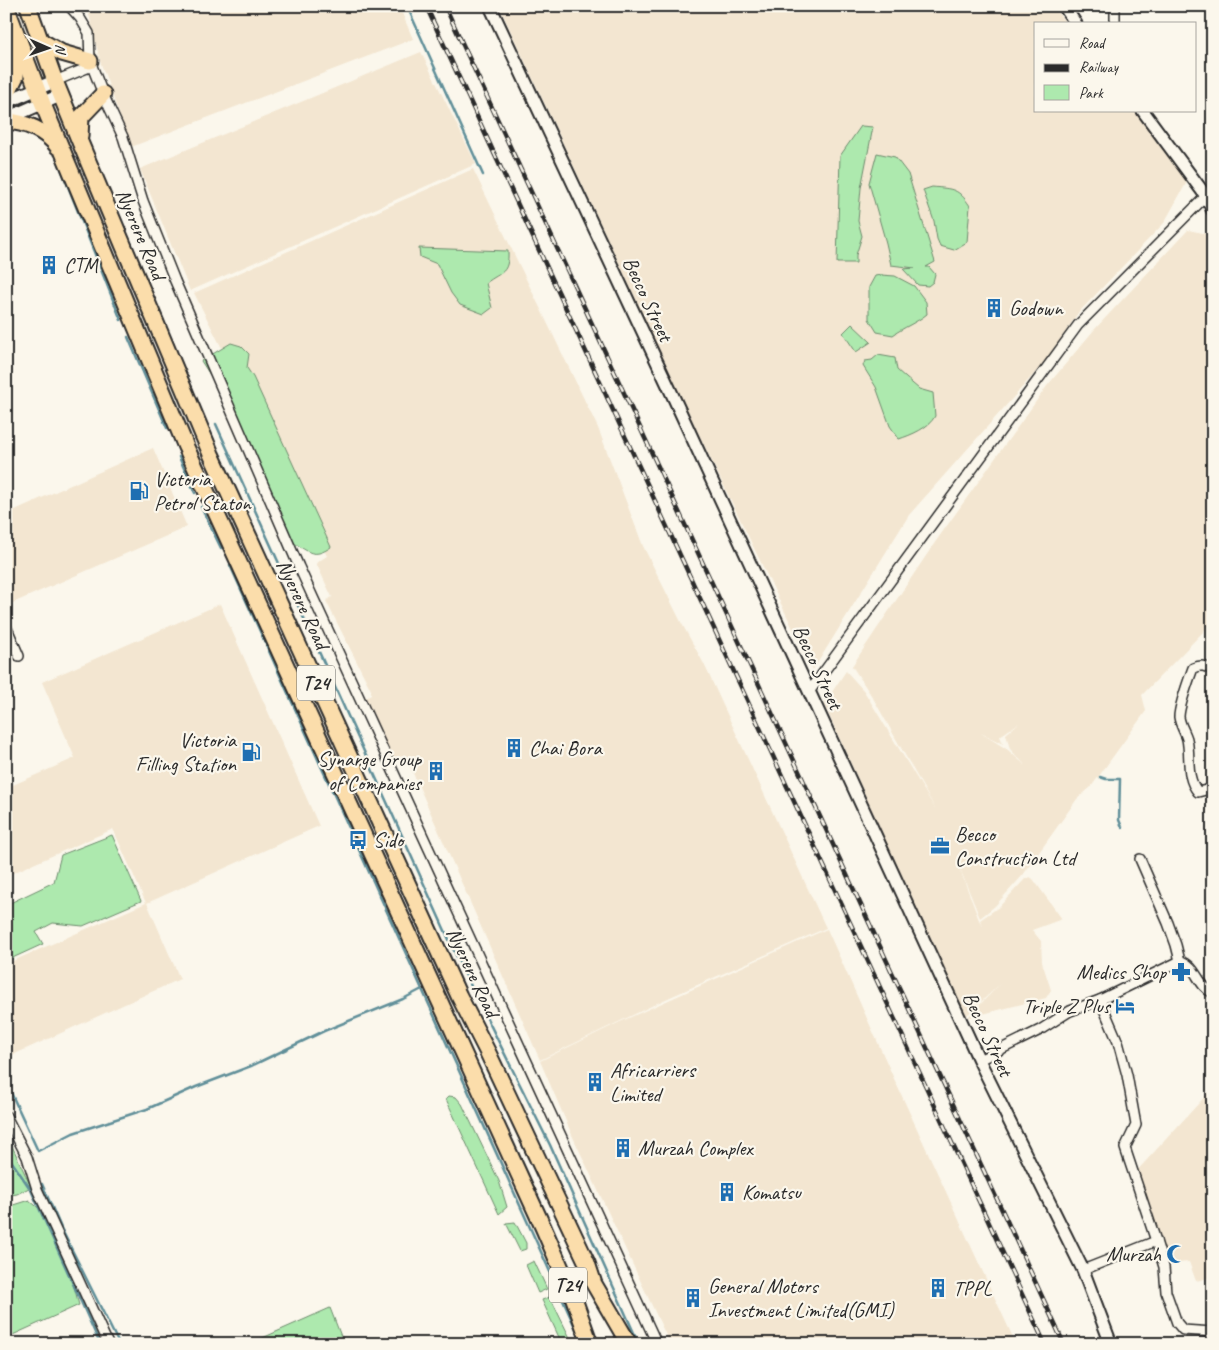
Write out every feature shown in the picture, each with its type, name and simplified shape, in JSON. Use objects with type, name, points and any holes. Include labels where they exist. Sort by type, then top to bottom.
[{"type":"highway","name":"Nyerere Road","points":[[6,6],[64,156],[186,448],[543,1227],[573,1296],[590,1344]]},
{"type":"highway","name":"Nyerere Road","points":[[28,6],[55,80],[66,93],[80,142],[211,454],[459,996],[488,1053],[587,1263],[594,1284],[629,1344]]},
{"type":"highway","points":[[6,96],[16,76],[17,48],[15,28]]},
{"type":"highway","points":[[41,41],[62,53],[91,64]]},
{"type":"highway","points":[[80,142],[81,118],[103,94]]},
{"type":"highway","points":[[6,120],[24,124],[45,134],[54,141],[64,156]]},
{"type":"main road","points":[[6,120],[40,95],[55,80]]},
{"type":"main road","points":[[6,102],[40,95],[66,93]]},
{"type":"street","points":[[69,6],[80,18],[89,33],[91,64],[123,137],[143,201],[175,281],[298,567],[657,1344]]},
{"type":"street","name":"Becco Street","points":[[490,6],[672,394],[979,1060],[1083,1270],[1111,1344]]},
{"type":"street","points":[[1064,6],[1075,22]]},
{"type":"street","points":[[1114,6],[1115,22]]},
{"type":"street","points":[[55,80],[91,64]]},
{"type":"street","points":[[1144,112],[1206,196],[1213,211]]},
{"type":"street","points":[[809,692],[1078,325],[1206,196]]},
{"type":"street","points":[[6,626],[19,656]]},
{"type":"street","points":[[1213,671],[1200,665],[1193,668],[1187,682],[1179,717],[1187,741],[1190,774],[1196,789],[1198,792],[1213,790]]},
{"type":"street","points":[[1140,859],[1168,923],[1180,961]]},
{"type":"street","points":[[979,1060],[1040,1030],[1070,1011],[1100,1000],[1180,961],[1192,968],[1207,991],[1213,993]]},
{"type":"street","points":[[1100,1000],[1118,1042],[1127,1075],[1136,1125],[1125,1148],[1164,1267],[1166,1292],[1178,1326],[1183,1330],[1213,1332]]},
{"type":"street","points":[[6,1116],[27,1157],[37,1189],[108,1344]]},
{"type":"street","points":[[1083,1270],[1156,1241]]},
{"type":"shaded area","points":[[87,6],[399,6],[413,39],[131,147],[100,61]]},
{"type":"shaded area","points":[[499,6],[1052,6],[1065,22],[1034,22],[1034,112],[1140,112],[1188,180],[1164,223],[1078,313],[1049,357],[909,515],[813,670],[691,418]]},
{"type":"shaded area","points":[[421,52],[476,164],[190,291],[140,169]]},
{"type":"shaded area","points":[[473,169],[598,428],[643,546],[704,664],[826,928],[668,998],[540,1060],[405,755],[391,761],[361,701],[371,695],[371,690],[326,601],[332,597],[316,563],[327,556],[194,293]]},
{"type":"shaded area","points":[[1188,230],[1213,235],[1213,619],[1204,631],[1142,695],[1146,711],[1091,787],[1077,799],[1023,875],[995,906],[980,918],[956,859],[979,920],[983,926],[980,920],[999,907],[1025,879],[1030,877],[1062,919],[1032,930],[1041,941],[1042,962],[1051,990],[1046,998],[967,1018],[1000,984],[965,1017],[824,704],[846,671],[864,691],[936,810],[873,698],[852,666],[936,541],[1047,386],[1094,330]],"holes":[[[1019,723],[1006,734],[1010,749],[1026,766],[1008,750],[981,733],[1003,744],[1000,736]]]},
{"type":"shaded area","points":[[153,448],[187,527],[8,605],[6,603],[6,514]]},
{"type":"shaded area","points":[[220,604],[319,826],[147,903],[180,979],[6,1058],[6,964],[146,903],[113,829],[6,876],[6,788],[75,758],[42,682]]},
{"type":"shaded area","points":[[827,929],[1016,1344],[670,1344],[572,1135],[540,1061],[622,1021]]},
{"type":"shaded area","points":[[1210,1091],[1213,1093],[1213,1277],[1196,1281],[1189,1262],[1165,1264],[1134,1174]]},
{"type":"green space","points":[[861,126],[873,127],[861,188],[858,221],[862,236],[856,255],[856,263],[837,263],[840,156]]},
{"type":"green space","points":[[877,153],[895,157],[908,174],[935,262],[926,267],[929,267],[935,274],[933,282],[928,286],[918,285],[903,269],[915,268],[891,265],[869,183]]},
{"type":"green space","points":[[932,187],[954,190],[970,206],[967,242],[954,250],[940,246],[937,239],[934,221],[923,190]]},
{"type":"green space","points":[[419,248],[508,251],[506,268],[486,283],[492,308],[484,314],[460,305],[451,293],[437,264],[420,257]]},
{"type":"green space","points":[[875,276],[895,276],[914,286],[926,302],[927,314],[893,335],[877,332],[869,319],[869,287]]},
{"type":"green space","points":[[852,324],[871,342],[856,352],[843,333]]},
{"type":"green space","points":[[231,343],[241,346],[249,354],[247,368],[253,377],[331,547],[325,551],[312,553],[294,543],[225,386],[212,378],[201,361]]},
{"type":"green space","points":[[878,355],[895,358],[897,370],[919,389],[933,393],[935,416],[929,424],[899,439],[890,426],[876,387],[863,366],[865,361],[872,360]]},
{"type":"green space","points":[[112,835],[141,901],[83,926],[53,923],[36,932],[43,944],[6,961],[6,905],[54,882],[61,855]]},
{"type":"green space","points":[[449,1096],[456,1097],[462,1104],[499,1181],[507,1207],[499,1214],[446,1099]]},
{"type":"green space","points":[[6,1133],[31,1187],[17,1194],[6,1196]]},
{"type":"green space","points":[[29,1200],[42,1211],[69,1268],[79,1305],[6,1338],[6,1211],[10,1206]]},
{"type":"green space","points":[[515,1222],[526,1243],[526,1249],[520,1251],[506,1223]]},
{"type":"green space","points":[[534,1261],[547,1289],[538,1293],[526,1265]]},
{"type":"green space","points":[[550,1297],[573,1344],[562,1344],[542,1300]]},
{"type":"green space","points":[[330,1308],[344,1344],[249,1344]]},
{"type":"waterway","points":[[407,6],[483,175]]},
{"type":"waterway","points":[[6,29],[12,44]]},
{"type":"waterway","points":[[56,156],[121,320]]},
{"type":"waterway","points":[[128,337],[167,428]]},
{"type":"waterway","points":[[216,424],[461,966],[550,1145],[639,1344]]},
{"type":"waterway","points":[[179,457],[195,493]]},
{"type":"waterway","points":[[201,507],[221,548]]},
{"type":"waterway","points":[[230,565],[580,1338]]},
{"type":"waterway","points":[[1100,777],[1120,779],[1119,820],[1122,827]]},
{"type":"waterway","points":[[6,1082],[38,1151],[73,1133],[147,1109],[196,1087],[251,1066],[324,1031],[403,999],[422,989]]},
{"type":"waterway","points":[[6,1153],[31,1190],[100,1344]]},
{"type":"waterway","points":[[42,1184],[61,1228],[119,1344]]},
{"type":"railway","points":[[426,6],[1045,1344]]},
{"type":"railway","points":[[445,6],[1064,1344]]},
{"type":"place","name":"CTM","points":[[49,265]]},
{"type":"place","name":"Godown","points":[[994,308]]},
{"type":"place","name":"Victoria Petrol Staton","points":[[139,491]]},
{"type":"place","name":"Chai Bora","points":[[514,748]]},
{"type":"place","name":"Victoria Filling Station","points":[[251,752]]},
{"type":"place","name":"Synarge Group of Companies","points":[[436,771]]},
{"type":"place","name":"Sido","points":[[358,840]]},
{"type":"place","name":"Becco Construction Ltd","points":[[940,846]]},
{"type":"place","name":"Medics Shop","points":[[1181,972]]},
{"type":"place","name":"Triple Z Plus","points":[[1125,1006]]},
{"type":"place","name":"Africarriers Limited","points":[[595,1082]]},
{"type":"place","name":"Murzah Complex","points":[[623,1148]]},
{"type":"place","name":"Komatsu","points":[[727,1192]]},
{"type":"place","name":"Murzah","points":[[1176,1254]]},
{"type":"place","name":"TPPL","points":[[938,1288]]},
{"type":"place","name":"General Motors Investment Limited(GMI)","points":[[693,1298]]}]
